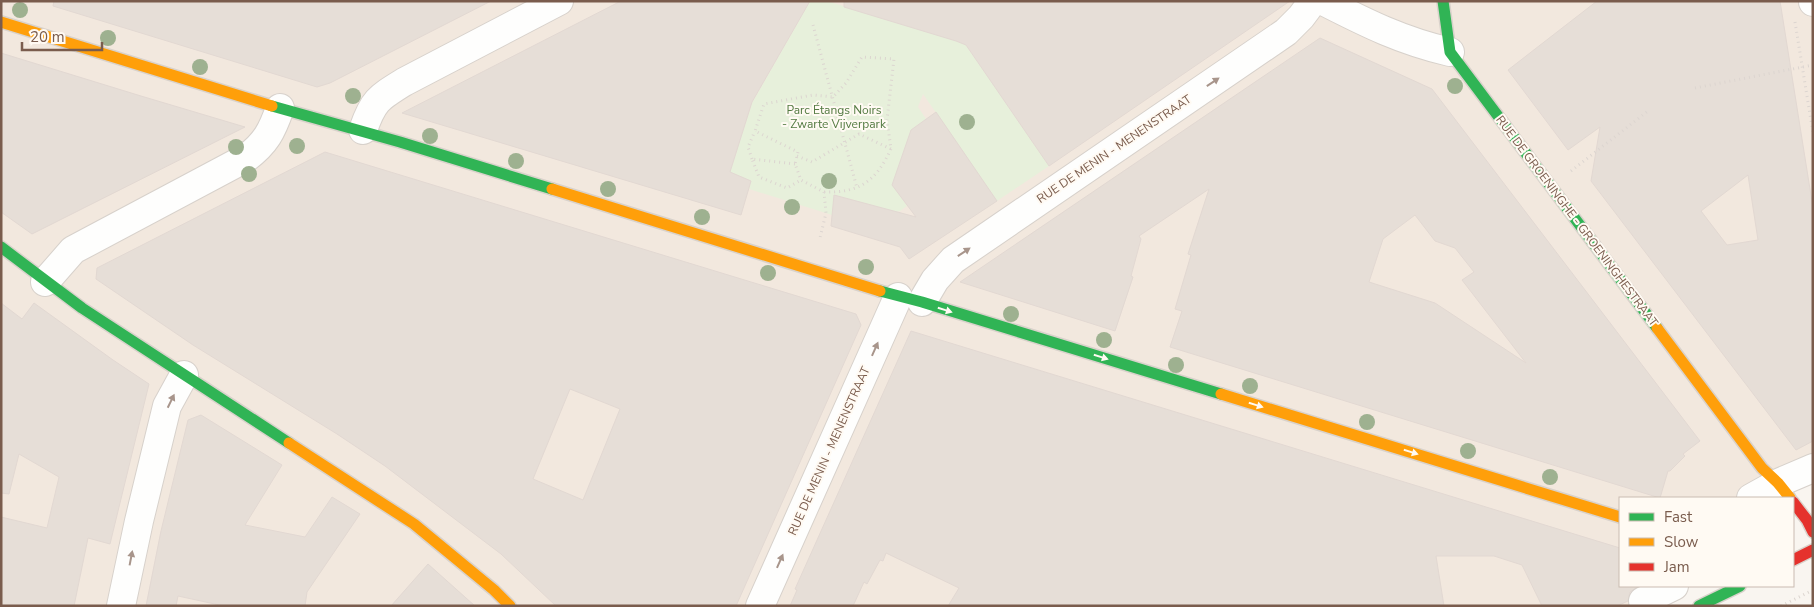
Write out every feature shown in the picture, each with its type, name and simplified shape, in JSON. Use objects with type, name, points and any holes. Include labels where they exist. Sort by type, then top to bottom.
[{"type":"street","points":[[363,130],[370,109],[383,95],[404,82],[559,1]]},
{"type":"street","name":"RUE DE MENIN - MENENSTRAAT","points":[[760,606],[910,300],[935,280],[953,260],[1286,32],[1313,1]]},
{"type":"street","points":[[1323,1],[1372,26],[1418,44],[1450,52],[1443,1]]},
{"type":"street","points":[[1,22],[280,108],[363,130],[910,300],[1619,517]]},
{"type":"street","name":"RUE DE GROENINGHE - GROENINGHESTRAAT","points":[[1450,52],[1762,468],[1787,495]]},
{"type":"street","points":[[46,282],[73,250],[246,158],[261,147],[273,129],[280,108]]},
{"type":"street","points":[[1,248],[46,282],[184,375],[414,524],[510,606]]},
{"type":"street","points":[[121,606],[139,521],[168,406],[184,375]]},
{"type":"street","points":[[1763,497],[1787,495],[1813,468]]},
{"type":"street","name":"RUE DE GROENINGHE - GROENINGHESTRAAT","points":[[1794,504],[1813,532]]},
{"type":"street","points":[[1794,560],[1813,550]]},
{"type":"street","points":[[1643,602],[1672,587]]},
{"type":"street","points":[[1699,606],[1738,587]]},
{"type":"path","points":[[1807,8],[1802,67],[1813,133]]},
{"type":"path","points":[[813,25],[857,188]]},
{"type":"path","points":[[755,131],[798,152],[795,164],[801,180],[824,192],[842,192],[857,188],[878,172],[891,149],[887,120],[894,59],[862,57],[846,83],[833,97]]},
{"type":"path","points":[[1695,88],[1813,65]]},
{"type":"path","points":[[801,180],[787,188],[759,177],[748,147],[764,104],[813,95],[833,97]]},
{"type":"path","points":[[1551,186],[1648,111]]},
{"type":"path","points":[[797,156],[812,162],[859,134],[891,149]]},
{"type":"path","points":[[752,159],[795,164]]},
{"type":"path","points":[[820,238],[826,213],[824,192]]},
{"type":"path","points":[[1782,606],[1813,590]]},
{"type":"shaded area","points":[[1,1],[1813,1],[1813,466],[1751,497],[1619,497],[1619,587],[1653,587],[1633,606],[1,606]]},
{"type":"green space","name":"Parc Étangs Noirs - Zwarte Vijverpark","points":[[804,1],[827,1],[966,45],[1049,166],[997,201],[923,94],[918,107],[926,119],[911,130],[893,184],[907,206],[900,211],[896,212],[834,195],[832,215],[749,189],[751,181],[730,172],[752,103],[800,19]]},
{"type":"building","points":[[54,1],[491,1],[330,83],[317,87],[53,6]]},
{"type":"building","points":[[621,1],[810,1],[752,102],[730,172],[751,181],[741,215],[402,113]]},
{"type":"building","points":[[844,1],[1290,1],[1049,166],[966,45],[844,7]]},
{"type":"building","points":[[1597,1],[1780,1],[1813,208],[1813,441],[1796,450],[1591,181],[1600,127],[1568,150],[1508,70]],"holes":[[[1748,175],[1758,240],[1727,245],[1701,211]]]},
{"type":"building","points":[[1320,38],[1432,89],[1700,441],[1683,454],[1685,456],[1668,471],[1660,497],[1657,497],[1170,347],[1182,311],[1175,309],[1191,255],[1188,254],[1209,189],[1139,236],[1141,239],[1131,276],[1133,277],[1115,331],[960,282]],"holes":[[[1415,215],[1435,241],[1455,248],[1474,272],[1462,280],[1526,363],[1435,303],[1369,282],[1383,239]]]},
{"type":"building","points":[[1,53],[245,127],[32,234],[1,212]]},
{"type":"building","points":[[936,112],[997,201],[909,259],[900,247],[831,226],[834,195],[916,217],[892,185],[911,130]]},
{"type":"building","points":[[325,152],[856,314],[861,325],[736,606],[556,606],[501,554],[385,466],[193,345],[96,279],[97,268]],"holes":[[[570,389],[620,409],[583,500],[533,479]]]},
{"type":"building","points":[[1,303],[22,319],[34,303],[149,384],[110,544],[88,538],[74,606],[1,606],[1,517],[47,528],[59,477],[19,454],[9,494],[1,493]]},
{"type":"building","points":[[911,331],[1619,548],[1619,587],[1638,587],[1630,592],[1628,601],[1617,606],[1542,606],[1522,565],[1494,556],[1436,556],[1444,606],[948,606],[959,588],[886,553],[883,561],[880,560],[867,584],[864,582],[853,606],[790,606],[797,590],[795,589]]},
{"type":"building","points":[[201,415],[282,465],[245,525],[305,537],[332,497],[360,514],[307,592],[305,606],[224,606],[178,596],[176,606],[146,606],[161,531],[188,420]]},
{"type":"building","points":[[428,564],[475,606],[391,606]]},
{"type":"traffic: fast","points":[[1443,1],[1450,52],[1657,328]]},
{"type":"traffic: fast","points":[[272,106],[400,142],[552,189]]},
{"type":"traffic: fast","points":[[1,247],[82,308],[289,443]]},
{"type":"traffic: fast","points":[[880,291],[922,302],[1221,394]]},
{"type":"traffic: fast","points":[[1699,606],[1738,587]]},
{"type":"traffic: slow","points":[[1,22],[272,106]]},
{"type":"traffic: slow","points":[[552,189],[880,291]]},
{"type":"traffic: slow","points":[[1657,328],[1762,468],[1789,497]]},
{"type":"traffic: slow","points":[[1221,394],[1619,517]]},
{"type":"traffic: slow","points":[[289,443],[414,524],[494,590],[510,606]]},
{"type":"traffic: jam","points":[[1794,503],[1807,520],[1813,532]]},
{"type":"traffic: jam","points":[[1794,560],[1813,550]]}]
